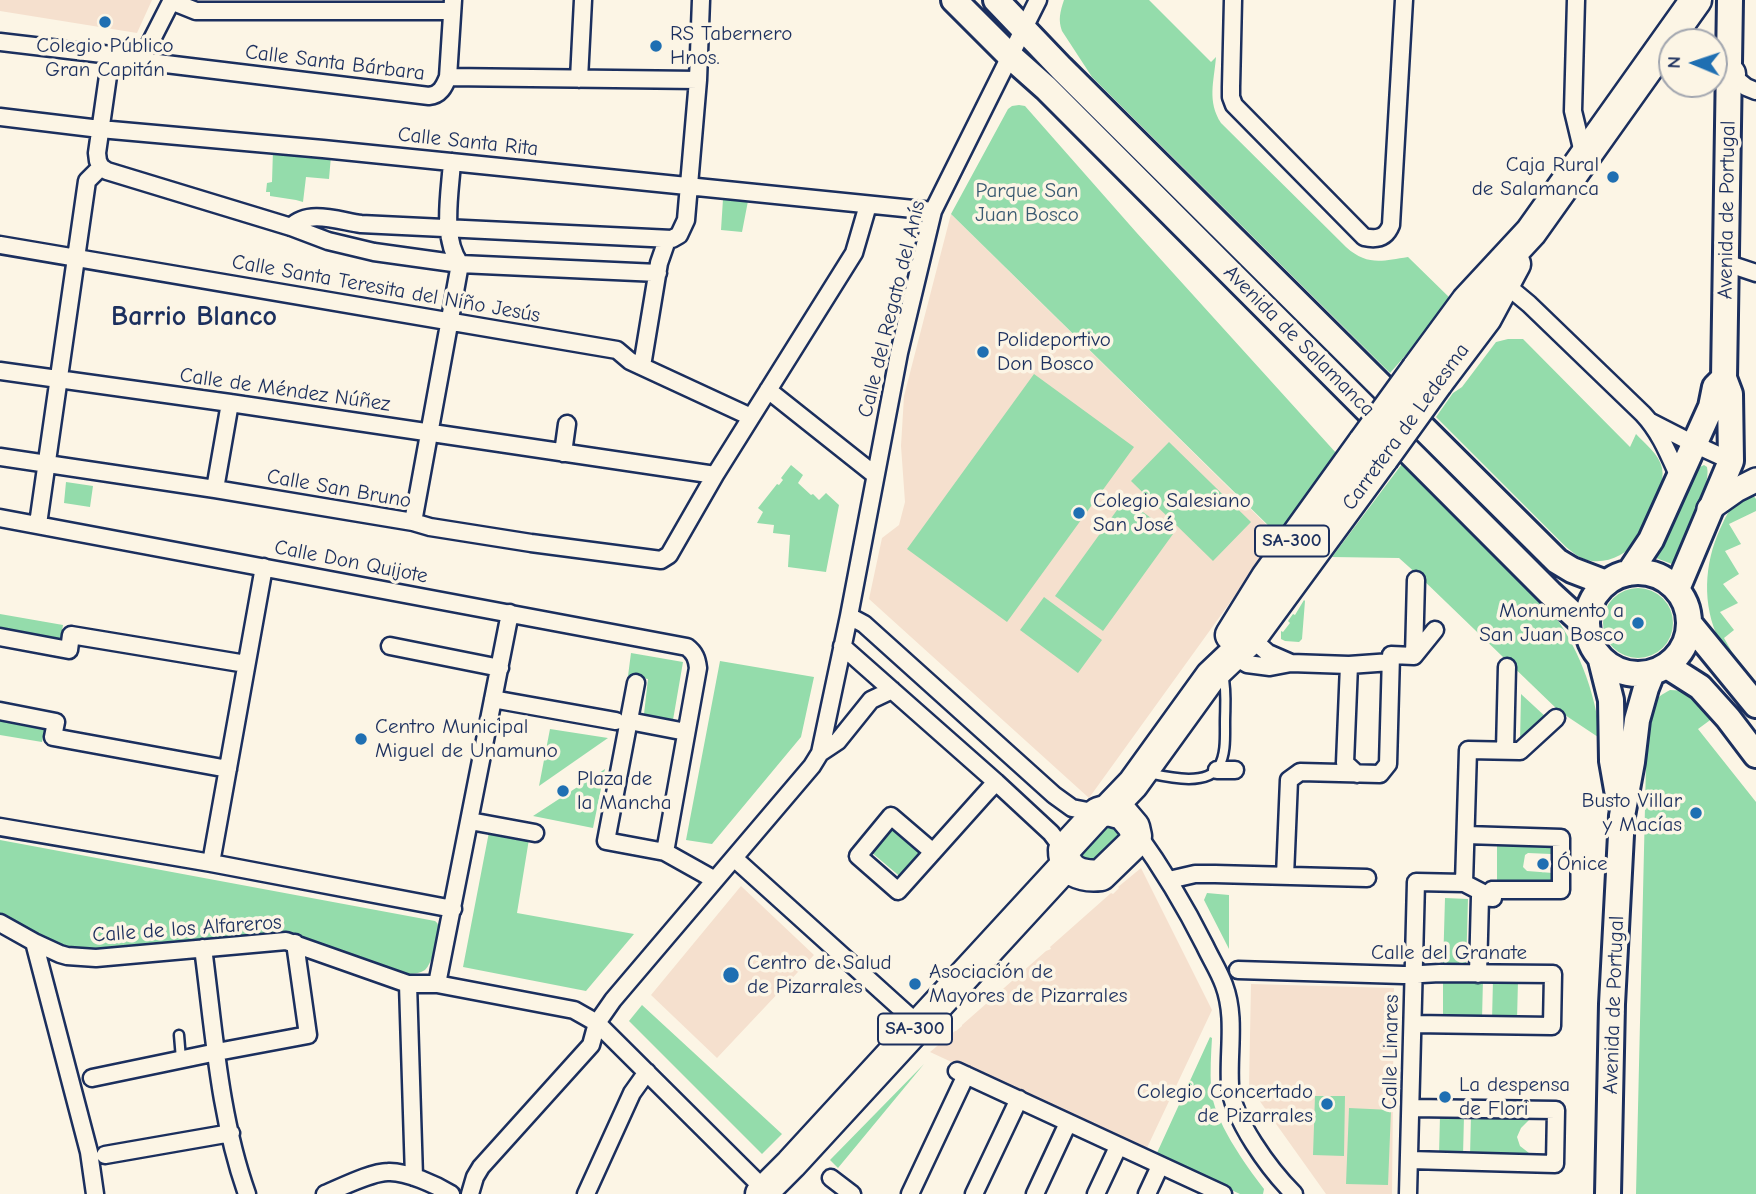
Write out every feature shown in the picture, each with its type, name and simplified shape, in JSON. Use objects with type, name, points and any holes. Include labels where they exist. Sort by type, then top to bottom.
[{"type":"highway","name":"Carretera de Ledesma","points":[[1679,28],[1696,0]]},
{"type":"highway","name":"Carretera de Ledesma","points":[[1124,828],[1138,777],[1228,656],[1427,376],[1486,318],[1495,282],[1584,158],[1658,62]]},
{"type":"highway","name":"SA-300","points":[[1066,857],[1076,873],[1084,876],[1101,875],[1124,828]]},
{"type":"highway","name":"SA-300","points":[[763,1192],[919,1025],[1066,857],[1124,828]]},
{"type":"main road","name":"Avenida de Salamanca","points":[[954,0],[1056,98],[1587,627]]},
{"type":"main road","name":"Avenida de Salamanca","points":[[973,0],[983,10],[1023,28]]},
{"type":"main road","name":"Avenida de Salamanca","points":[[996,0],[1556,561],[1606,583]]},
{"type":"main road","name":"Avenida de Portugal","points":[[1727,28],[1730,0]]},
{"type":"main road","name":"Avenida de Salamanca","points":[[1010,56],[1054,77],[1101,121],[1125,131]]},
{"type":"main road","name":"Avenida de Portugal","points":[[1676,589],[1731,461],[1730,394],[1724,378],[1726,263],[1723,98]]},
{"type":"main road","name":"Avenida de Portugal","points":[[1629,573],[1650,540],[1711,407],[1715,387],[1724,378]]},
{"type":"main road","points":[[1731,461],[1756,468]]},
{"type":"main road","points":[[1709,509],[1756,480]]},
{"type":"main road","points":[[1642,572],[1667,581],[1676,589],[1688,610],[1689,622],[1684,647],[1676,657],[1660,669],[1639,675],[1612,668],[1601,660],[1591,645],[1587,627],[1591,602],[1606,583],[1629,573],[1642,572]]},
{"type":"main road","points":[[1689,622],[1756,705]]},
{"type":"main road","name":"Avenida de Portugal","points":[[1601,660],[1611,700],[1612,761],[1622,816]]},
{"type":"main road","name":"Avenida de Portugal","points":[[1608,1194],[1612,1003],[1622,816],[1637,720],[1646,688],[1660,669]]},
{"type":"main road","points":[[1660,669],[1700,687],[1756,755]]},
{"type":"street","points":[[579,79],[583,0]]},
{"type":"street","points":[[642,366],[659,263],[686,220],[698,80],[701,0]]},
{"type":"street","name":"Calle del Regato del Anís","points":[[820,753],[900,353],[933,211],[1038,0]]},
{"type":"street","points":[[1233,0],[1231,97],[1234,105],[1364,237],[1374,239],[1388,233],[1391,225],[1404,0]]},
{"type":"street","points":[[1576,0],[1573,111],[1584,158]]},
{"type":"street","points":[[141,61],[172,1],[196,10],[453,6],[447,77]]},
{"type":"street","name":"Calle Santa Bárbara","points":[[0,42],[429,96],[435,95],[443,88],[447,77],[698,80]]},
{"type":"street","points":[[111,55],[97,153],[101,167],[107,171],[292,227],[328,241],[374,252],[460,264],[658,273]]},
{"type":"street","points":[[1728,72],[1746,88],[1756,91]]},
{"type":"street","name":"Calle Santa Rita","points":[[0,117],[933,211]]},
{"type":"street","points":[[413,522],[460,264],[452,253],[448,228],[452,162]]},
{"type":"street","points":[[38,524],[87,181],[101,167]]},
{"type":"street","points":[[715,475],[854,253],[868,205]]},
{"type":"street","points":[[292,227],[310,216],[361,224],[673,237]]},
{"type":"street","name":"Calle Santa Teresita del Niño Jesús","points":[[0,245],[617,350],[630,361],[751,417]]},
{"type":"street","points":[[1726,263],[1756,273]]},
{"type":"street","points":[[1495,282],[1530,304],[1651,422],[1679,477]]},
{"type":"street","name":"Calle de Méndez Núñez","points":[[0,371],[715,475]]},
{"type":"street","points":[[768,390],[875,475]]},
{"type":"street","points":[[215,489],[230,403]]},
{"type":"street","points":[[1651,422],[1731,461]]},
{"type":"street","points":[[563,453],[567,424]]},
{"type":"street","name":"Calle San Bruno","points":[[0,457],[215,489],[531,544],[661,560],[669,555],[715,475]]},
{"type":"street","name":"Calle Don Quijote","points":[[0,518],[676,644],[693,651],[698,668],[686,732]]},
{"type":"street","points":[[211,863],[264,567]]},
{"type":"street","points":[[1414,656],[1416,580]]},
{"type":"street","points":[[437,984],[510,613]]},
{"type":"street","points":[[849,616],[864,624],[1072,808],[1124,828],[1169,880],[1224,984],[1230,1007],[1231,1094],[1248,1134],[1262,1157],[1294,1194]]},
{"type":"street","points":[[1414,656],[1435,630]]},
{"type":"street","points":[[0,637],[69,650],[71,635],[246,664]]},
{"type":"street","points":[[390,646],[500,668]]},
{"type":"street","points":[[842,646],[1051,833],[1066,857]]},
{"type":"street","points":[[1228,656],[1268,653],[1291,663]]},
{"type":"street","points":[[1285,876],[1289,780],[1300,772],[1327,774],[1351,768],[1380,774],[1388,764],[1391,655],[1414,656]]},
{"type":"street","points":[[1228,656],[1247,664],[1270,667],[1291,663],[1391,662]]},
{"type":"street","points":[[1349,664],[1351,768]]},
{"type":"street","points":[[1505,750],[1507,667]]},
{"type":"street","points":[[636,683],[623,721],[606,841],[665,852],[715,880]]},
{"type":"street","points":[[470,1194],[481,1167],[591,1045],[597,1023],[613,1000],[812,766],[820,753],[838,741],[872,700],[892,690]]},
{"type":"street","points":[[493,699],[686,732],[665,852]]},
{"type":"street","points":[[0,711],[56,722],[53,737],[228,769]]},
{"type":"street","points":[[1493,898],[1464,883],[1468,750],[1520,751],[1556,718]]},
{"type":"street","points":[[1217,770],[1235,770]]},
{"type":"street","points":[[933,852],[891,816],[858,856],[898,891],[996,782]]},
{"type":"street","points":[[470,821],[535,833]]},
{"type":"street","points":[[0,827],[211,863],[453,909]]},
{"type":"street","points":[[1466,835],[1561,838],[1561,890],[1492,890],[1493,898]]},
{"type":"street","points":[[734,858],[919,1025]]},
{"type":"street","points":[[1169,880],[1195,874],[1367,878]]},
{"type":"street","name":"Calle Linares","points":[[1408,1194],[1416,882],[1464,883]]},
{"type":"street","points":[[1478,974],[1480,897],[1493,898]]},
{"type":"street","name":"Calle de los Alfareros","points":[[0,923],[67,956],[96,958],[286,941],[408,984],[437,984],[574,1010],[597,1023],[763,1192]]},
{"type":"street","points":[[34,942],[89,1152],[95,1194]]},
{"type":"street","points":[[92,1078],[308,1035],[295,943]]},
{"type":"street","points":[[204,948],[217,1052],[231,1133],[247,1194]]},
{"type":"street","name":"Calle del Granate","points":[[1238,970],[1414,975],[1553,974],[1552,1027],[1413,1024]]},
{"type":"street","points":[[408,984],[414,1177]]},
{"type":"street","points":[[586,1194],[632,1093],[647,1072]]},
{"type":"street","points":[[910,1194],[962,1073],[1223,1194]]},
{"type":"street","points":[[974,1194],[1019,1099]]},
{"type":"street","points":[[1410,1160],[1555,1164],[1556,1139],[1556,1110],[1411,1108]]},
{"type":"street","points":[[1035,1194],[1068,1123]]},
{"type":"street","points":[[105,1155],[231,1133]]},
{"type":"street","points":[[1096,1194],[1118,1147]]},
{"type":"street","points":[[1147,1194],[1160,1166]]},
{"type":"street","points":[[325,1194],[390,1171],[414,1177],[451,1194]]},
{"type":"street","points":[[831,1178],[852,1194]]},
{"type":"lane","points":[[1138,777],[1199,779],[1217,770],[1225,737],[1224,681],[1228,656]]},
{"type":"lane","points":[[179,1035],[181,1059]]},
{"type":"shaded area","name":"Colegio Público Gran Capitán","points":[[0,0],[152,0],[137,33],[0,11]]},
{"type":"shaded area","name":"Colegio Salesiano San José","points":[[951,214],[1278,536],[1089,798],[869,599],[882,538],[899,525],[905,502],[901,446],[904,396]]},
{"type":"shaded area","points":[[1141,868],[1212,1010],[1145,1152],[930,1052]]},
{"type":"shaded area","name":"Centro de Salud de Pizarrales","points":[[741,886],[814,955],[717,1058],[651,995]]},
{"type":"shaded area","name":"Colegio Concertado de Pizarrales","points":[[1251,984],[1394,988],[1392,1194],[1326,1194],[1249,1086]]},
{"type":"green space","points":[[1064,0],[1149,0],[1211,62],[1216,57],[1213,99],[1221,123],[1346,247],[1368,260],[1408,257],[1453,301],[1390,373],[1092,77],[1062,31],[1060,16]]},
{"type":"green space","name":"Parque San Juan Bosco","points":[[1025,106],[1337,454],[1278,535],[951,214],[1008,109]]},
{"type":"green space","points":[[1109,137],[1122,140],[1556,574],[1552,577]]},
{"type":"green space","points":[[273,150],[331,156],[329,179],[306,177],[303,202],[270,196],[270,192],[266,192],[267,183],[272,182]]},
{"type":"green space","points":[[723,199],[748,201],[742,232],[721,230]]},
{"type":"green space","points":[[1523,339],[1630,447],[1636,434],[1658,458],[1663,474],[1660,490],[1639,537],[1620,555],[1591,561],[1572,552],[1436,417],[1496,342]]},
{"type":"green space","points":[[1034,374],[1134,447],[1007,622],[907,549]]},
{"type":"green space","points":[[1169,442],[1251,522],[1213,561],[1131,481]]},
{"type":"green space","points":[[1402,464],[1548,606],[1584,669],[1601,739],[1559,711],[1399,558],[1332,557]]},
{"type":"green space","points":[[791,465],[803,475],[798,483],[811,495],[819,500],[826,493],[839,505],[826,572],[788,567],[790,535],[773,533],[774,525],[757,523],[763,512],[758,508],[783,480],[781,478]]},
{"type":"green space","points":[[1704,465],[1707,467],[1707,476],[1701,501],[1672,564],[1656,558],[1691,479],[1698,468]]},
{"type":"green space","points":[[66,482],[93,486],[90,507],[64,503]]},
{"type":"green space","points":[[1752,494],[1756,499],[1756,511],[1729,524],[1741,544],[1725,551],[1739,574],[1723,584],[1738,603],[1720,612],[1734,630],[1724,638],[1755,681],[1752,684],[1719,640],[1710,613],[1707,584],[1711,556],[1724,520],[1736,504]]},
{"type":"green space","points":[[1125,499],[1173,534],[1103,631],[1055,596]]},
{"type":"green space","points":[[1638,588],[1663,598],[1673,623],[1663,648],[1638,658],[1613,648],[1603,623],[1613,598]]},
{"type":"green space","points":[[1044,597],[1102,640],[1078,673],[1020,630]]},
{"type":"green space","points":[[1304,600],[1302,639],[1299,642],[1281,639],[1281,631],[1290,623],[1288,621]]},
{"type":"green space","points":[[0,614],[63,625],[60,643],[0,632]]},
{"type":"green space","points":[[631,653],[683,662],[673,720],[644,714],[648,679],[628,676]]},
{"type":"green space","points":[[720,661],[814,677],[801,737],[712,844],[686,840]]},
{"type":"green space","points":[[1670,690],[1691,694],[1713,718],[1698,729],[1756,802],[1756,1194],[1636,1194],[1647,721],[1654,702]]},
{"type":"green space","points":[[1521,694],[1547,718],[1520,744]]},
{"type":"green space","points":[[0,719],[45,726],[42,742],[0,735]]},
{"type":"green space","points":[[550,729],[608,738],[539,786]]},
{"type":"green space","points":[[605,769],[593,828],[533,816]]},
{"type":"green space","points":[[1109,821],[1123,835],[1097,863],[1089,864],[1080,853]]},
{"type":"green space","points":[[893,826],[924,854],[903,879],[871,852]]},
{"type":"green space","points":[[489,832],[529,839],[517,913],[634,934],[586,991],[463,967]]},
{"type":"green space","points":[[0,840],[435,921],[439,929],[437,941],[425,970],[408,974],[289,934],[102,949],[60,944],[0,915]]},
{"type":"green space","points":[[1497,842],[1553,844],[1555,849],[1551,854],[1525,855],[1523,867],[1527,871],[1553,873],[1554,878],[1550,882],[1497,881]]},
{"type":"green space","points":[[1207,893],[1229,895],[1229,949],[1204,900]]},
{"type":"green space","points":[[1445,898],[1468,899],[1466,969],[1443,968]]},
{"type":"green space","points":[[1443,979],[1483,979],[1482,1019],[1443,1019]]},
{"type":"green space","points":[[1493,980],[1518,980],[1517,1020],[1492,1020]]},
{"type":"green space","points":[[642,1005],[782,1134],[762,1154],[629,1021]]},
{"type":"green space","points":[[1210,1037],[1211,1088],[1217,1114],[1231,1141],[1264,1189],[1263,1194],[1240,1194],[1156,1155]]},
{"type":"green space","points":[[924,1064],[838,1168],[830,1160]]},
{"type":"green space","points":[[1315,1096],[1345,1096],[1344,1156],[1313,1155]]},
{"type":"green space","points":[[1349,1108],[1391,1110],[1388,1185],[1346,1184]]},
{"type":"green space","points":[[1471,1115],[1530,1116],[1517,1137],[1529,1157],[1470,1156]]},
{"type":"green space","points":[[1440,1116],[1464,1116],[1463,1156],[1439,1155]]},
{"type":"place","name":"Colegio Público Gran Capitán","points":[[105,22]]},
{"type":"place","name":"RS Tabernero Hnos.","points":[[656,46]]},
{"type":"place","name":"Caja Rural de Salamanca","points":[[1613,177]]},
{"type":"place","name":"Polideportivo Don Bosco","points":[[983,352]]},
{"type":"place","name":"Colegio Salesiano San José","points":[[1079,513]]},
{"type":"place","name":"Monumento a San Juan Bosco","points":[[1638,623]]},
{"type":"place","name":"Centro Municipal Miguel de Unamuno","points":[[361,739]]},
{"type":"place","name":"Plaza de la Mancha","points":[[563,791]]},
{"type":"place","name":"Busto Villar y Macías","points":[[1696,813]]},
{"type":"place","name":"Ónice","points":[[1543,864]]},
{"type":"place","name":"Centro de Salud de Pizarrales","points":[[731,975]]},
{"type":"place","name":"Asociación de Mayores de Pizarrales","points":[[915,984]]},
{"type":"place","name":"La despensa de Flori","points":[[1445,1097]]},
{"type":"place","name":"Colegio Concertado de Pizarrales","points":[[1327,1104]]},
{"type":"district","name":"Barrio Blanco","points":[[194,317]]}]
